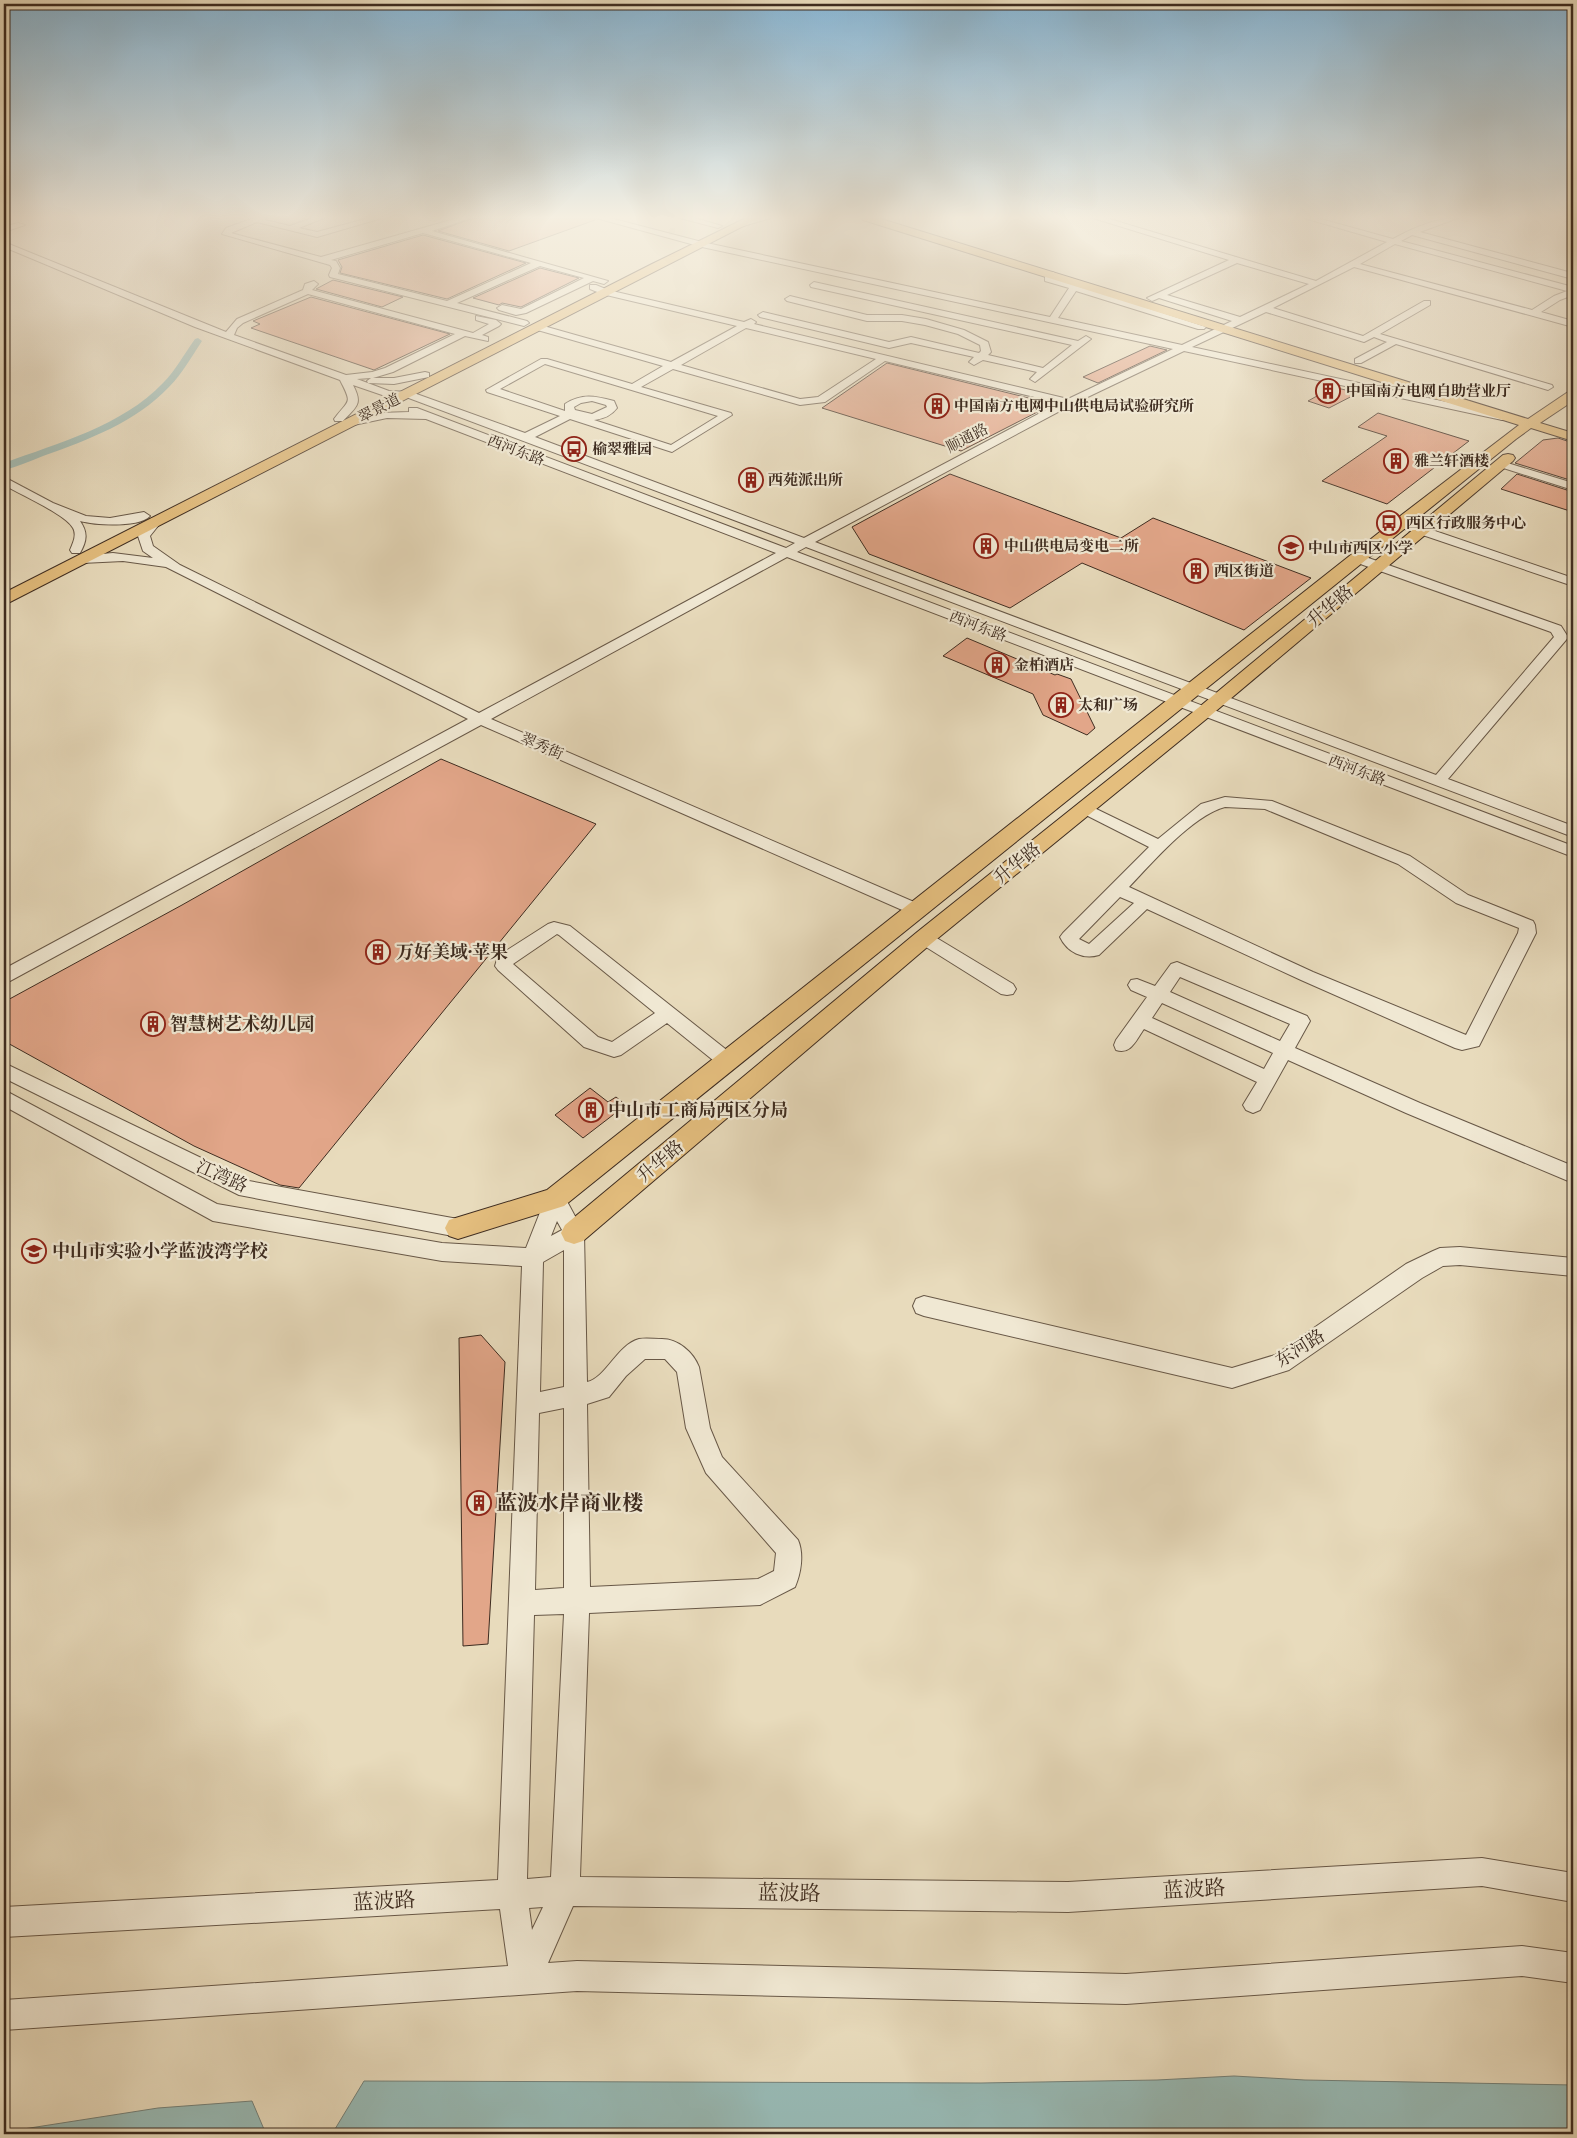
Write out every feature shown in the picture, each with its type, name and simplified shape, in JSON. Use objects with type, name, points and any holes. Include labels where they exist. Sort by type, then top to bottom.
[{"type":"main road","name":"翠景道","points":[[4,586],[79,554],[390,398],[543,318]]},
{"type":"main road","points":[[1183,318],[1205,325],[1234,324],[1358,361],[1409,381]]},
{"type":"main road","points":[[1216,318],[1344,366],[1409,381],[1550,423],[1573,437]]},
{"type":"main road","name":"翠景道","points":[[390,398],[407,394],[430,377],[491,340],[531,325]]},
{"type":"main road","name":"升华路","points":[[574,1233],[924,938],[1212,706],[1550,423],[1573,395]]},
{"type":"main road","name":"升华路","points":[[458,1228],[555,1198],[1400,523],[1550,423]]},
{"type":"main road","name":"翠景道","points":[[4,599],[79,554]]},
{"type":"street","name":"西河东路","points":[[181,318],[344,378],[431,417],[785,553],[1212,706],[1573,852]]},
{"type":"street","points":[[230,335],[233,327],[247,318]]},
{"type":"street","points":[[407,318],[491,340]]},
{"type":"street","points":[[474,336],[496,323],[477,318]]},
{"type":"street","points":[[502,318],[675,365],[800,402],[821,400],[884,358]]},
{"type":"street","points":[[719,318],[1070,402]]},
{"type":"street","points":[[633,387],[758,318]]},
{"type":"street","points":[[775,318],[889,345],[911,340],[943,318]]},
{"type":"street","points":[[867,318],[902,318],[935,324],[975,338],[985,344],[986,352],[957,376]]},
{"type":"street","points":[[965,318],[1080,344]]},
{"type":"street","points":[[1037,318],[1424,401],[1550,423]]},
{"type":"street","points":[[1179,318],[1205,325]]},
{"type":"street","name":"顺通路","points":[[4,977],[953,462],[1070,402],[1247,318]]},
{"type":"street","points":[[1295,318],[1364,339],[1401,318]]},
{"type":"street","points":[[1553,318],[1573,324]]},
{"type":"street","points":[[1164,345],[1205,325]]},
{"type":"street","points":[[1022,391],[1063,353],[1080,344],[1097,331]]},
{"type":"street","points":[[344,378],[373,375],[389,370],[464,333]]},
{"type":"street","points":[[1372,334],[1548,387]]},
{"type":"street","points":[[975,338],[994,337]]},
{"type":"street","points":[[911,340],[1045,371]]},
{"type":"street","points":[[1358,361],[1395,341]]},
{"type":"street","points":[[544,361],[633,387],[727,415],[672,449],[491,390],[544,361]]},
{"type":"street","points":[[1344,366],[1396,386],[1424,401]]},
{"type":"street","points":[[344,378],[376,382],[430,377],[432,393],[445,408]]},
{"type":"street","points":[[344,378],[354,397],[353,404],[344,421]]},
{"type":"street","name":"西河东路","points":[[407,394],[806,542],[1183,695]]},
{"type":"street","points":[[344,421],[377,415],[396,414],[431,417]]},
{"type":"street","points":[[526,437],[572,415]]},
{"type":"street","points":[[1501,464],[1573,487]]},
{"type":"street","points":[[4,480],[64,512],[97,521],[150,518],[144,536],[147,548],[176,568]]},
{"type":"street","points":[[64,512],[74,521],[81,532],[79,554]]},
{"type":"street","points":[[1400,523],[1573,582]]},
{"type":"street","name":"翠秀街","points":[[79,554],[137,557],[176,568],[480,719],[915,909]]},
{"type":"street","points":[[1356,558],[1556,629],[1561,637],[1438,782]]},
{"type":"street","name":"西河东路","points":[[1212,706],[1438,782],[1573,832]]},
{"type":"street","points":[[1118,889],[1144,903],[1298,972],[1462,1043],[1472,1041],[1527,933],[1527,925],[1462,899],[1404,860],[1267,804],[1225,802],[1206,807],[1159,846],[1069,937],[1070,942],[1076,947],[1093,951],[1144,903]]},
{"type":"street","points":[[1083,808],[1159,846]]},
{"type":"street","points":[[668,1013],[614,1050],[600,1047],[591,1042],[504,966],[504,960],[554,928],[564,930],[668,1013],[726,1060]]},
{"type":"street","points":[[924,938],[1007,989]]},
{"type":"street","points":[[1123,1045],[1177,968],[1301,1021],[1253,1105]]},
{"type":"street","points":[[1137,985],[1412,1108],[1573,1175]]},
{"type":"street","points":[[1140,1020],[1268,1079]]},
{"type":"street","name":"江湾路","points":[[4,1070],[246,1189],[458,1228]]},
{"type":"street","name":"江湾路","points":[[4,1097],[213,1212],[442,1252],[533,1257]]},
{"type":"street","points":[[525,1980],[565,1891],[577,1600],[574,1233],[555,1198]]},
{"type":"street","points":[[525,1980],[512,1894],[533,1257],[555,1198]]},
{"type":"street","name":"升华路","points":[[533,1257],[574,1233]]},
{"type":"street","name":"东河路","points":[[924,1306],[1232,1378],[1281,1363],[1414,1272],[1440,1257],[1460,1256],[1573,1267]]},
{"type":"street","points":[[521,1603],[760,1592],[786,1578],[789,1549],[714,1465],[698,1428],[688,1367],[670,1349],[640,1349],[618,1369],[601,1390],[528,1405]]},
{"type":"street","name":"蓝波路","points":[[4,1922],[565,1891],[1068,1897],[1482,1872],[1573,1888]]},
{"type":"street","points":[[4,2015],[577,1976],[1126,1989],[1522,1961],[1573,1968]]},
{"type":"water","points":[[1234,2076],[1305,2080],[1573,2085],[1573,2134],[332,2134],[364,2081],[981,2083],[1157,2080]]},
{"type":"water","points":[[252,2101],[266,2134],[4,2134],[4,2130],[17,2130],[158,2108]]},
{"type":"building","points":[[261,318],[389,318],[450,334],[374,370],[251,328],[260,324],[253,321]]},
{"type":"building","points":[[1150,346],[1167,350],[1098,383],[1083,377]]},
{"type":"building","name":"中国南方电网中山供电局试验研究所","points":[[887,363],[1053,404],[961,451],[822,408]]},
{"type":"building","points":[[1333,387],[1358,393],[1329,408],[1308,401]]},
{"type":"building","name":"雅兰轩酒楼","points":[[1378,413],[1469,441],[1387,504],[1322,481],[1387,436],[1358,427]]},
{"type":"building","points":[[1558,438],[1573,443],[1573,481],[1515,463],[1543,440]]},
{"type":"building","name":"中山供电局变电二所","points":[[950,474],[1121,538],[1153,518],[1311,578],[1244,630],[1082,563],[1010,608],[869,554],[852,527]]},
{"type":"building","points":[[1517,474],[1573,492],[1573,512],[1501,489]]},
{"type":"building","points":[[967,638],[1055,675],[1071,679],[1095,728],[1087,735],[1043,715],[1033,694],[943,656]]},
{"type":"building","name":"万好美域·苹果","points":[[441,759],[596,824],[299,1188],[280,1185],[194,1146],[4,1041],[4,1002],[182,905]]},
{"type":"building","name":"中山市工商局西区分局","points":[[590,1088],[608,1102],[616,1097],[626,1105],[583,1138],[555,1115]]},
{"type":"building","name":"蓝波水岸商业楼","points":[[481,1335],[505,1362],[488,1644],[463,1646],[459,1338]]},
{"type":"waterway","points":[[4,467],[87,436],[126,416],[144,404],[166,385],[198,341]]},
{"type":"place","name":"中国南方电网自助营业厅","points":[[1328,391]]},
{"type":"place","name":"中国南方电网中山供电局试验研究所","points":[[937,406]]},
{"type":"place","name":"榆翠雅园","points":[[574,449]]},
{"type":"place","name":"雅兰轩酒楼","points":[[1396,461]]},
{"type":"place","name":"西苑派出所","points":[[751,480]]},
{"type":"place","name":"西区行政服务中心","points":[[1389,523]]},
{"type":"place","name":"中山供电局变电二所","points":[[986,546]]},
{"type":"place","name":"中山市西区小学","points":[[1291,548]]},
{"type":"place","name":"西区街道","points":[[1196,571]]},
{"type":"place","name":"金柏酒店","points":[[997,665]]},
{"type":"place","name":"太和广场","points":[[1061,705]]},
{"type":"place","name":"万好美域·苹果","points":[[378,952]]},
{"type":"place","name":"智慧树艺术幼儿园","points":[[153,1024]]},
{"type":"place","name":"中山市工商局西区分局","points":[[591,1110]]},
{"type":"place","name":"中山市实验小学蓝波湾学校","points":[[34,1251]]},
{"type":"place","name":"蓝波水岸商业楼","points":[[479,1503]]}]
